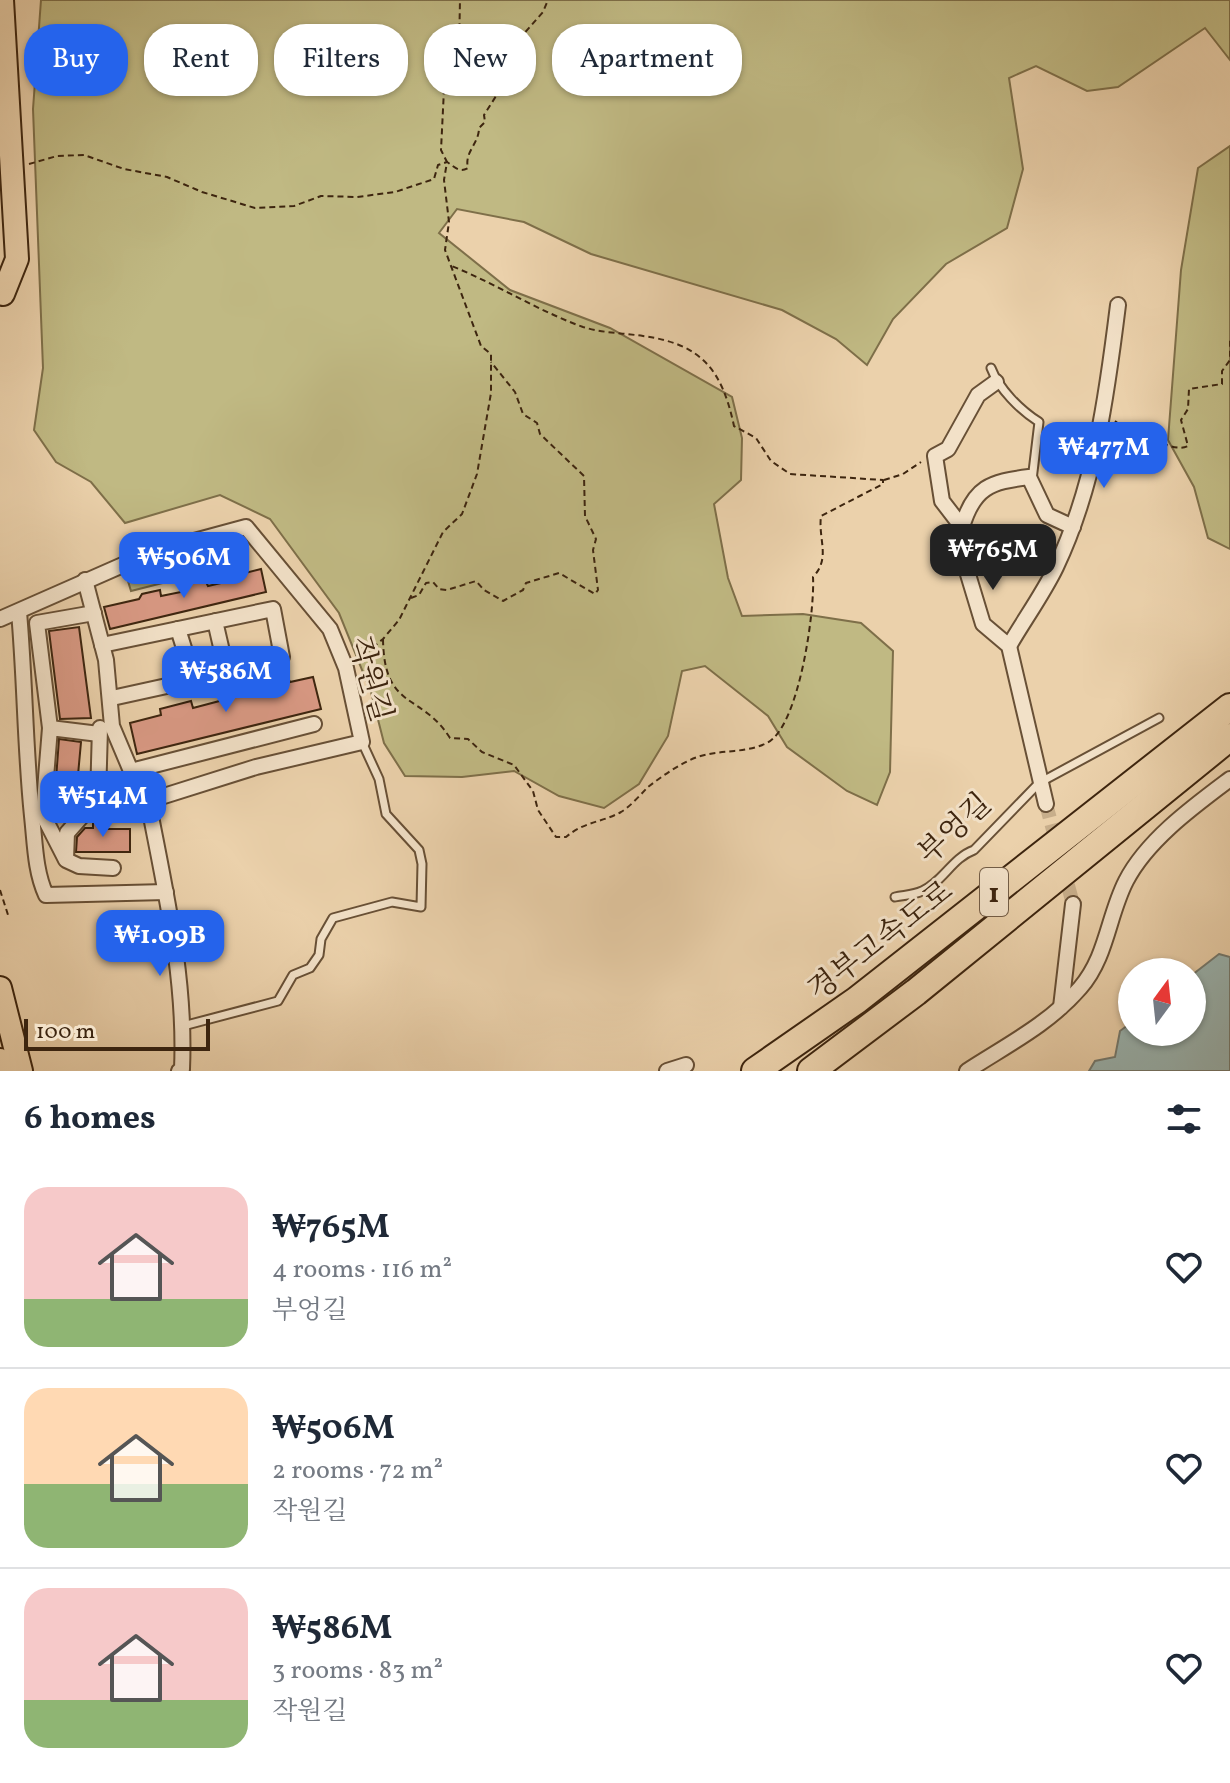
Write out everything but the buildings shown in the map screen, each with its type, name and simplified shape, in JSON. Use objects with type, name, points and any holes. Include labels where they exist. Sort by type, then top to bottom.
[{"type":"highway","name":"경부고속도로","points":[[755,1071],[857,1000],[1230,707]]},
{"type":"highway","name":"경부고속도로","points":[[811,1071],[938,975],[1230,737]]},
{"type":"main road","points":[[2,0],[17,259],[3,294]]},
{"type":"main road","points":[[0,269],[3,294],[0,317]]},
{"type":"main road","points":[[0,988],[21,1071]]},
{"type":"main road","points":[[0,1060],[3,1071]]},
{"type":"street","points":[[1009,646],[1055,569],[1073,527],[1102,418],[1118,305]]},
{"type":"street","points":[[962,527],[942,501],[935,456],[948,449],[978,395],[993,375]]},
{"type":"street","points":[[1046,804],[1009,646],[983,624],[967,571],[962,527],[968,506],[994,481],[1029,477],[1047,515],[1073,527]]},
{"type":"street","name":"작원길","points":[[0,619],[150,553],[246,527],[330,629],[346,668],[362,742],[256,767],[148,801],[174,936],[183,1026],[182,1070]]},
{"type":"street","points":[[66,860],[67,833],[98,798],[105,730],[112,698],[85,580]]},
{"type":"street","points":[[102,645],[273,609],[282,657],[227,673],[112,698]]},
{"type":"street","points":[[19,612],[25,679],[27,762],[37,863],[46,895],[166,892]]},
{"type":"street","points":[[94,613],[37,623],[50,728],[43,815],[66,860],[79,866],[113,868]]},
{"type":"street","points":[[215,621],[227,673]]},
{"type":"street","points":[[178,629],[194,680]]},
{"type":"street","points":[[105,730],[131,771],[314,724]]},
{"type":"street","points":[[50,728],[105,730]]},
{"type":"street","points":[[967,1071],[1034,1031],[1080,988],[1094,969],[1126,881],[1153,846],[1230,779]]},
{"type":"street","points":[[1061,1007],[1073,904]]},
{"type":"street","points":[[667,1071],[686,1065]]},
{"type":"lane","points":[[993,375],[1039,422],[1031,483]]},
{"type":"lane","name":"부엉길","points":[[895,897],[922,891],[933,884],[960,855],[974,850],[1039,783],[1159,718]]},
{"type":"lane","points":[[183,1026],[278,1001],[293,975],[310,968],[319,955],[321,939],[333,918],[392,902],[421,907],[422,864],[419,850],[386,814],[379,779],[362,742]]},
{"type":"path","points":[[460,0],[459,50],[445,69],[441,150],[447,162],[458,170],[468,168],[467,155],[485,122],[484,115],[498,93],[500,76],[513,62],[525,29],[543,12],[548,0]]},
{"type":"path","points":[[22,166],[57,156],[84,155],[124,169],[167,177],[202,192],[255,208],[277,208],[294,206],[321,196],[357,197],[395,192],[434,179],[438,165],[447,162]]},
{"type":"path","points":[[346,668],[383,639],[399,620],[443,532],[462,514],[477,474],[491,393],[491,354],[481,346],[445,250],[449,222],[444,180],[447,162]]},
{"type":"path","points":[[449,265],[489,280],[543,311],[584,327],[658,339],[682,347],[712,366],[729,405],[734,426],[756,438],[771,461],[790,474],[883,480],[903,474],[935,456]]},
{"type":"path","points":[[1102,418],[1116,421],[1124,428],[1151,427],[1153,438],[1162,444],[1188,446],[1181,420],[1188,409],[1189,389],[1222,384],[1222,371],[1230,360],[1230,339]]},
{"type":"path","points":[[410,599],[419,595],[426,583],[433,582],[439,589],[447,590],[476,581],[484,590],[503,601],[523,590],[526,583],[559,573],[595,594],[598,590],[593,550],[596,539],[585,516],[584,476],[540,434],[537,423],[523,414],[515,392],[490,361]]},
{"type":"path","points":[[383,639],[387,674],[401,697],[441,723],[450,738],[468,739],[482,752],[514,765],[533,791],[538,810],[556,837],[566,837],[580,825],[622,812],[649,787],[687,761],[722,750],[751,749],[773,740],[787,721],[807,653],[808,624],[814,596],[813,577],[822,567],[824,554],[821,516],[883,484],[883,480]]},
{"type":"path","points":[[0,893],[9,918]]},
{"type":"shaded area","points":[[41,0],[1230,0],[1230,60],[1205,28],[1118,87],[1087,91],[1036,66],[1009,78],[1023,169],[1007,228],[946,264],[893,319],[867,365],[836,339],[782,310],[591,254],[524,222],[457,209],[439,233],[510,290],[610,328],[732,397],[742,438],[741,480],[714,504],[728,578],[742,616],[803,614],[861,623],[893,651],[890,772],[877,805],[847,791],[787,747],[768,716],[705,666],[682,671],[668,736],[639,784],[604,808],[559,796],[514,771],[462,777],[405,776],[384,743],[371,692],[339,613],[270,519],[220,495],[125,523],[91,482],[56,462],[34,430],[43,368],[34,96],[128,96],[128,24],[39,24]]},
{"type":"shaded area","points":[[1230,146],[1230,549],[1208,538],[1194,487],[1168,440],[1181,270],[1198,168]]},
{"type":"shaded area","points":[[191,550],[198,574],[131,591],[124,568]]},
{"type":"water","points":[[1219,954],[1230,957],[1230,1071],[1089,1071],[1095,1061],[1115,1057],[1118,1041],[1118,1046],[1206,1046],[1206,964]]},
{"type":"tunnel","points":[[1046,804],[1073,904]]}]
